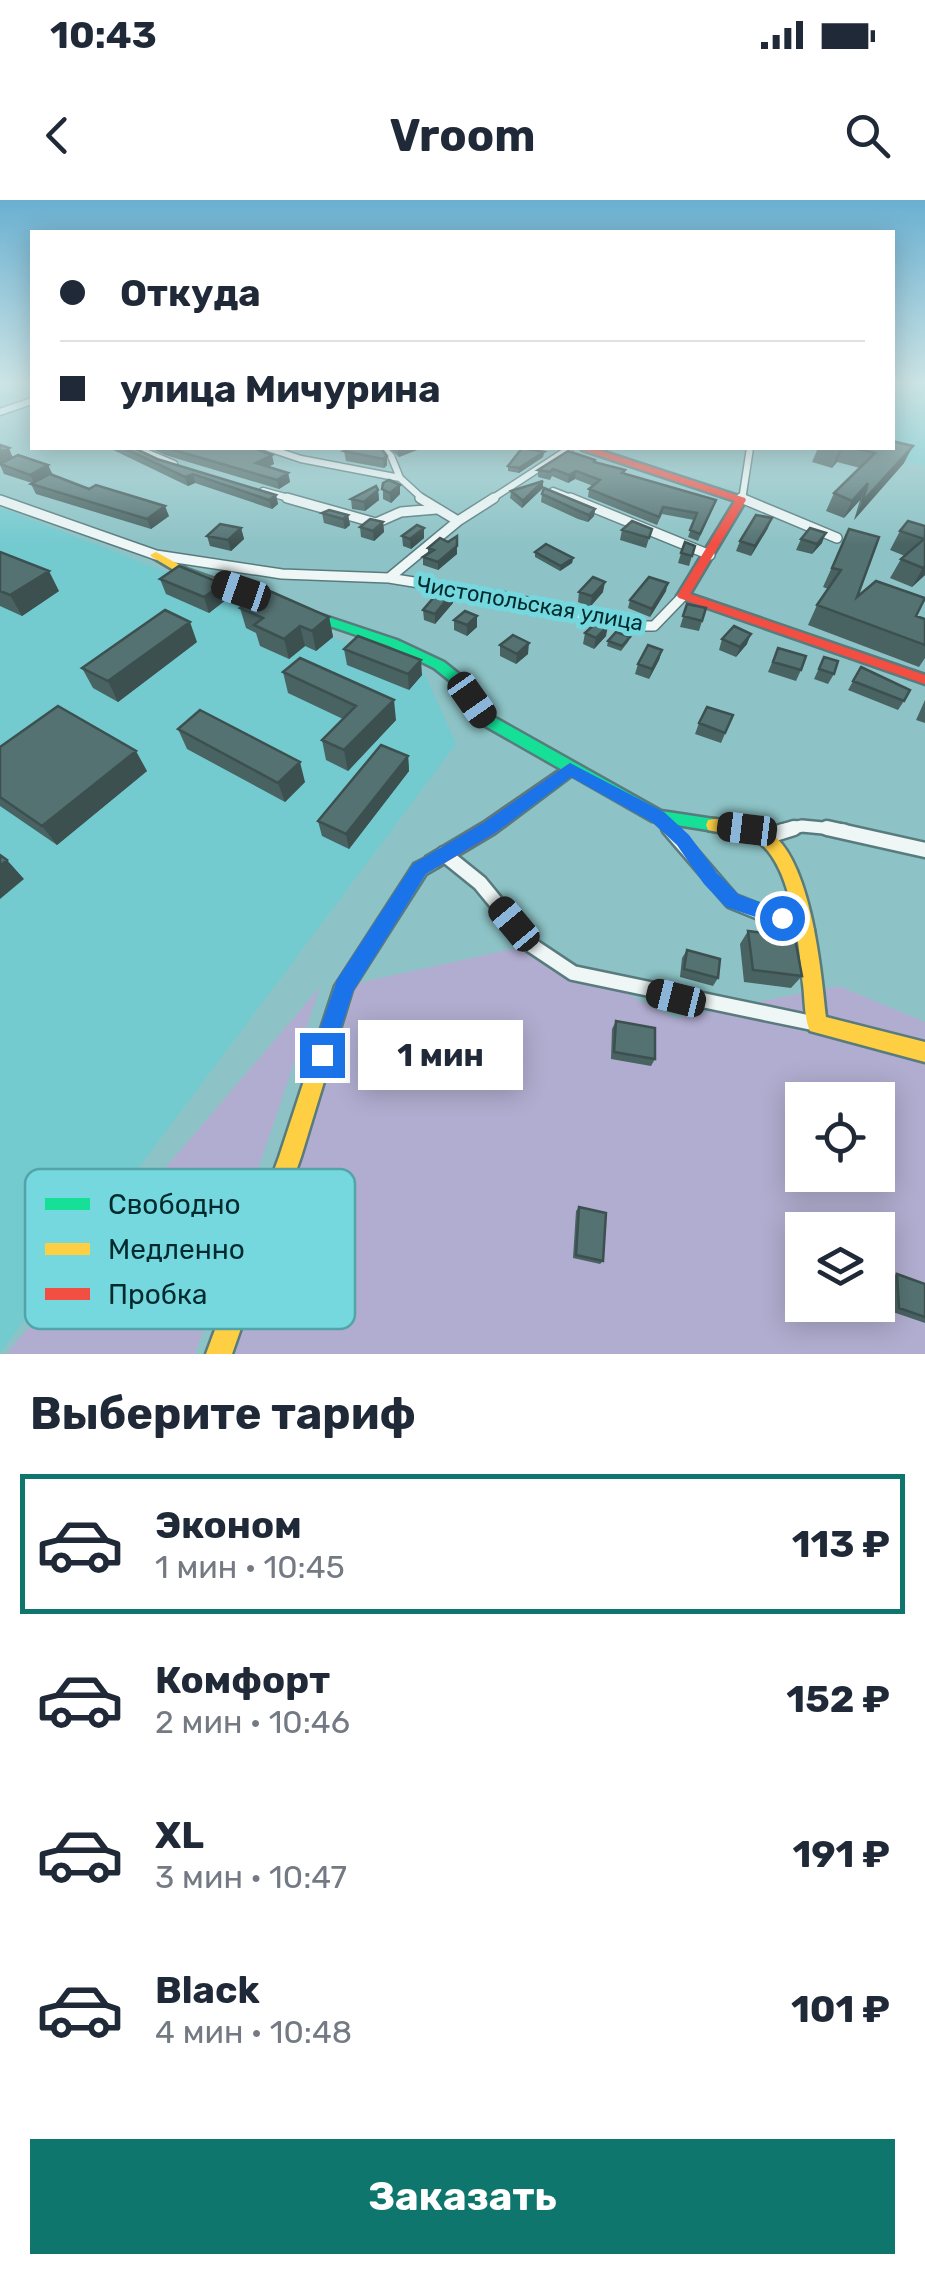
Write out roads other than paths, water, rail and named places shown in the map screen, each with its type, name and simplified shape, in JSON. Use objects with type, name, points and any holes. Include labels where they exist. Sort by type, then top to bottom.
[{"type":"street","points":[[141,450],[181,466]]},
{"type":"street","points":[[274,450],[400,478]]},
{"type":"street","points":[[385,450],[400,478],[436,509],[458,521]]},
{"type":"street","points":[[389,578],[458,521],[567,450]]},
{"type":"street","points":[[591,450],[741,500],[836,538]]},
{"type":"street","points":[[750,450],[741,500],[683,596],[925,680]]},
{"type":"street","points":[[257,490],[376,523],[401,512],[436,509]]},
{"type":"street","points":[[553,492],[710,555]]},
{"type":"street","name":"Чистопольская улица","points":[[0,500],[156,555],[282,574],[389,578],[506,597],[630,626],[654,626],[683,596]]},
{"type":"street","points":[[156,555],[183,571],[288,607]]},
{"type":"street","points":[[305,613],[392,643],[439,665],[458,681],[485,719],[658,817],[683,840],[710,879],[732,901],[807,931]]},
{"type":"street","points":[[286,1169],[344,986],[420,869],[489,828],[570,770]]},
{"type":"street","points":[[658,817],[747,829],[765,836],[784,862],[807,931],[817,1024]]},
{"type":"street","points":[[765,836],[779,828],[819,827],[925,850]]},
{"type":"street","points":[[444,854],[480,883],[532,945],[573,973],[676,998],[817,1024],[925,1052]]},
{"type":"street","points":[[219,1354],[228,1329]]}]
